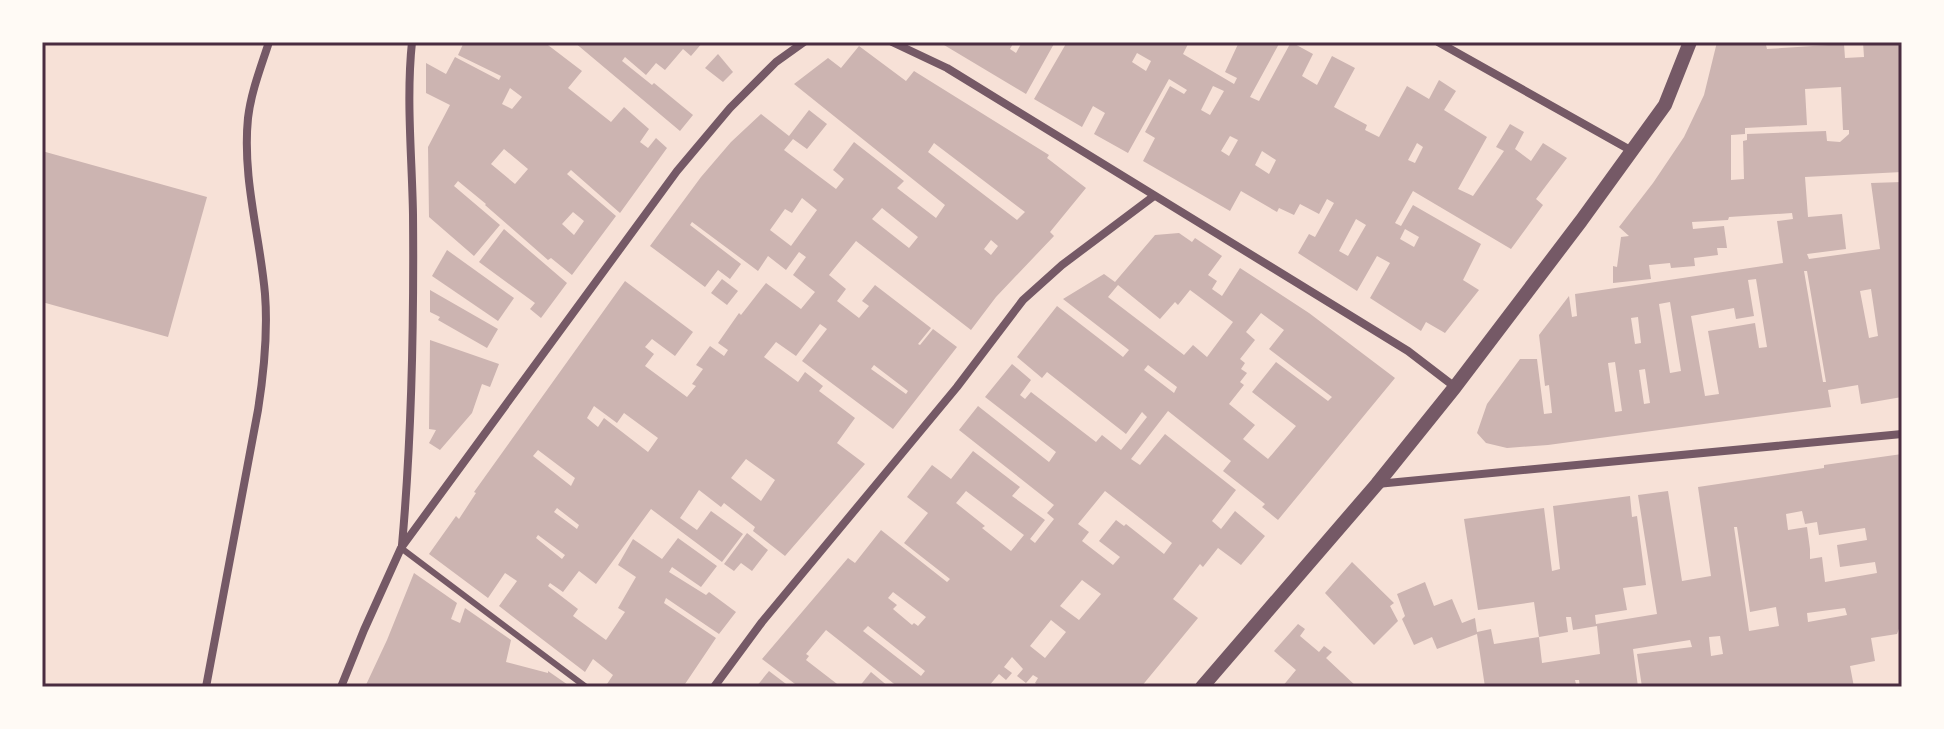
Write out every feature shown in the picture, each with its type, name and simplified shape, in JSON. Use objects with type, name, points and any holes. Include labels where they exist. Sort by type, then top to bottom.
[{"type":"street","points":[[206,687],[265,363],[265,295],[247,167],[248,118],[269,42]]},
{"type":"street","points":[[401,548],[409,465],[413,345],[409,71],[412,42]]},
{"type":"street","points":[[341,687],[401,548],[677,171],[730,108],[776,62],[804,42]]},
{"type":"street","points":[[892,42],[947,68],[1408,351],[1455,387]]},
{"type":"street","points":[[1438,42],[1632,151]]},
{"type":"street","points":[[1202,687],[1377,484],[1581,221],[1665,105],[1690,42]]},
{"type":"street","points":[[714,687],[762,622],[957,387],[1023,300],[1062,265],[1154,196]]},
{"type":"street","points":[[1377,484],[1902,434]]},
{"type":"lane","points":[[401,548],[586,687]]},
{"type":"building","points":[[464,42],[544,42],[582,71],[568,88],[611,122],[624,107],[649,129],[640,142],[648,148],[656,138],[667,148],[620,213],[571,170],[567,174],[616,216],[572,275],[551,258],[548,260],[458,181],[454,186],[500,225],[474,256],[429,217],[428,147],[450,105],[426,93],[426,63],[446,74],[455,57],[499,80],[501,76],[458,55]],"holes":[[[510,88],[522,97],[512,109],[502,104]],[[504,149],[528,169],[515,184],[491,164]],[[573,212],[584,221],[574,235],[562,224]]]},
{"type":"building","points":[[574,42],[703,42],[691,56],[683,49],[665,70],[656,63],[646,75],[625,57],[622,61],[693,115],[680,131]]},
{"type":"building","points":[[939,42],[1014,42],[1010,49],[1016,53],[1022,42],[1055,42],[1026,94]]},
{"type":"building","points":[[1067,42],[1189,42],[1183,54],[1234,84],[1237,78],[1225,72],[1239,42],[1280,42],[1250,97],[1259,101],[1291,42],[1313,54],[1302,76],[1317,85],[1332,56],[1355,68],[1334,107],[1367,125],[1365,130],[1379,137],[1407,86],[1429,99],[1439,80],[1456,91],[1444,110],[1487,137],[1458,189],[1473,196],[1504,151],[1496,147],[1510,124],[1524,132],[1515,149],[1531,161],[1543,143],[1567,158],[1536,199],[1543,205],[1511,249],[1413,191],[1395,223],[1401,226],[1413,205],[1481,244],[1463,280],[1479,290],[1445,333],[1426,322],[1421,331],[1370,298],[1390,263],[1377,256],[1357,291],[1298,253],[1309,234],[1315,237],[1334,203],[1327,199],[1319,214],[1300,204],[1294,215],[1279,208],[1277,212],[1241,191],[1230,211],[1143,161],[1155,138],[1145,132],[1170,86],[1184,94],[1187,90],[1169,79],[1128,153],[1094,134],[1105,113],[1093,106],[1082,127],[1034,99]],"holes":[[[1137,53],[1151,61],[1146,71],[1132,62]],[[1213,86],[1224,91],[1210,115],[1201,110]],[[1230,136],[1238,140],[1229,156],[1221,151]],[[1417,143],[1423,147],[1415,163],[1408,160]],[[1262,151],[1276,160],[1269,174],[1255,165]],[[1356,219],[1366,225],[1348,256],[1339,251]],[[1405,229],[1419,237],[1414,247],[1400,239]]]},
{"type":"building","points":[[1717,42],[1780,42],[1766,45],[1767,49],[1844,44],[1845,58],[1864,57],[1863,42],[1902,42],[1902,172],[1805,177],[1808,217],[1842,214],[1846,249],[1807,254],[1809,259],[1880,249],[1871,183],[1902,182],[1902,233],[1899,233],[1902,245],[1902,397],[1861,404],[1858,385],[1828,390],[1831,407],[1548,445],[1507,448],[1486,443],[1477,433],[1487,404],[1520,359],[1537,359],[1544,414],[1552,413],[1549,385],[1545,386],[1539,335],[1569,296],[1572,317],[1577,316],[1575,294],[1783,263],[1777,221],[1793,219],[1792,213],[1729,217],[1728,220],[1692,222],[1693,229],[1724,226],[1727,248],[1717,248],[1718,255],[1694,258],[1695,266],[1671,268],[1670,263],[1649,265],[1651,279],[1613,283],[1613,266],[1617,267],[1621,237],[1629,236],[1619,227],[1684,137],[1704,95]],"holes":[[[1841,87],[1843,130],[1849,130],[1849,134],[1840,142],[1827,141],[1826,131],[1747,134],[1747,140],[1743,141],[1744,179],[1731,180],[1731,135],[1745,134],[1745,128],[1807,125],[1805,89]],[[1804,271],[1807,271],[1826,382],[1823,382]],[[1756,279],[1767,347],[1759,348],[1755,323],[1708,331],[1719,394],[1705,396],[1691,316],[1734,308],[1736,319],[1754,316],[1748,280]],[[1871,289],[1878,336],[1869,338],[1860,291]],[[1670,302],[1681,371],[1670,373],[1659,304]],[[1638,317],[1641,343],[1635,344],[1631,318]],[[1615,362],[1622,411],[1615,412],[1608,363]],[[1645,369],[1650,403],[1644,404],[1639,370]]]},
{"type":"building","points":[[859,46],[906,81],[914,71],[1049,155],[1047,158],[1086,188],[1050,232],[1054,236],[996,297],[971,330],[856,241],[829,275],[846,289],[837,301],[859,318],[869,306],[862,301],[875,285],[931,328],[918,344],[933,329],[957,347],[893,429],[802,361],[827,329],[820,324],[796,356],[776,342],[764,357],[798,382],[805,372],[823,386],[819,391],[855,418],[837,443],[865,464],[785,556],[724,503],[721,507],[699,490],[680,518],[697,530],[711,511],[743,534],[722,562],[651,509],[596,584],[579,571],[563,592],[550,583],[548,586],[578,609],[573,616],[606,640],[625,612],[618,608],[636,577],[618,565],[633,539],[662,559],[678,538],[717,566],[701,587],[672,567],[669,572],[706,595],[709,592],[736,612],[719,634],[666,598],[664,603],[716,638],[683,687],[605,687],[613,675],[593,659],[585,672],[499,606],[517,581],[505,573],[488,598],[429,554],[456,516],[459,519],[474,492],[625,281],[693,332],[675,356],[652,339],[645,347],[654,354],[645,366],[687,397],[703,369],[696,365],[710,346],[724,356],[728,350],[718,343],[766,283],[801,309],[815,292],[793,275],[806,257],[799,252],[786,270],[768,256],[758,271],[692,222],[690,225],[741,264],[730,279],[718,270],[705,287],[650,246],[701,177],[731,142],[761,114],[789,136],[809,110],[827,124],[807,149],[793,139],[784,150],[836,189],[844,179],[833,170],[854,142],[904,181],[897,188],[936,218],[945,205],[794,84],[828,58],[841,68]],"holes":[[[934,143],[1025,212],[1017,220],[928,152]],[[802,198],[817,210],[791,246],[770,230],[785,209],[792,213]],[[882,208],[918,237],[909,248],[872,219]],[[991,240],[998,246],[991,255],[984,249]],[[874,365],[908,391],[906,394],[871,369]],[[594,406],[617,423],[624,413],[658,438],[648,452],[604,418],[598,427],[587,418]],[[538,450],[575,478],[571,486],[533,456]],[[746,459],[775,480],[761,501],[731,478]],[[557,508],[579,525],[577,529],[554,512]],[[538,535],[565,555],[562,559],[536,538]]]},
{"type":"building","points":[[718,54],[733,72],[723,82],[705,68]]},
{"type":"building","points":[[42,151],[207,197],[168,337],[42,302]]},
{"type":"building","points":[[504,229],[567,283],[541,318],[530,309],[535,303],[479,262]]},
{"type":"building","points":[[1179,233],[1192,242],[1195,238],[1222,256],[1208,275],[1217,281],[1212,289],[1222,296],[1240,268],[1309,313],[1395,378],[1278,520],[1262,507],[1265,504],[1223,471],[1231,461],[1168,411],[1131,459],[1140,465],[1165,434],[1236,490],[1212,521],[1221,529],[1235,511],[1265,536],[1241,565],[1218,548],[1203,567],[1200,564],[1173,599],[1198,618],[1141,687],[1040,687],[1035,683],[1038,678],[1033,675],[1026,683],[1017,676],[1023,669],[1012,657],[1004,667],[1012,673],[1006,680],[999,674],[988,687],[898,687],[826,630],[806,654],[809,656],[806,660],[841,687],[799,687],[762,659],[848,558],[855,563],[881,530],[947,582],[950,579],[904,543],[928,513],[907,497],[932,465],[951,479],[973,451],[1020,487],[1012,496],[1045,520],[1030,539],[1035,543],[1054,519],[1047,513],[1054,505],[959,430],[978,406],[1049,462],[1056,452],[985,397],[1012,364],[1031,380],[1020,395],[1025,399],[1031,392],[1096,442],[1102,435],[1121,450],[1147,417],[1142,412],[1126,434],[1047,372],[1042,378],[1017,357],[1057,306],[1123,357],[1129,350],[1063,299],[1104,274],[1115,282],[1155,235]],"holes":[[[1118,285],[1160,319],[1175,302],[1178,305],[1190,290],[1233,322],[1207,357],[1193,345],[1184,355],[1108,297]],[[1261,313],[1284,330],[1269,349],[1332,397],[1328,401],[1276,362],[1252,392],[1296,426],[1268,459],[1243,439],[1255,425],[1229,404],[1244,385],[1240,382],[1247,373],[1241,369],[1245,363],[1240,359],[1255,340],[1246,332]],[[1148,365],[1177,387],[1174,393],[1144,370]],[[966,491],[1024,535],[1011,551],[982,528],[985,526],[956,503]],[[1105,491],[1172,543],[1164,554],[1126,524],[1124,526],[1116,520],[1099,541],[1120,557],[1113,565],[1082,541],[1089,532],[1078,524]],[[1082,580],[1101,594],[1079,620],[1060,606]],[[893,592],[926,617],[918,626],[912,625],[893,609],[897,605],[888,598]],[[1051,620],[1066,632],[1045,658],[1030,646]],[[868,626],[925,671],[921,676],[863,631]]]},
{"type":"building","points":[[447,250],[514,298],[498,321],[432,276]]},
{"type":"building","points":[[722,279],[738,291],[727,305],[711,293]]},
{"type":"building","points":[[430,290],[498,329],[487,348],[438,320],[440,317],[430,312]]},
{"type":"building","points":[[430,340],[499,364],[490,387],[482,384],[472,413],[440,450],[429,443],[436,430],[429,429]]},
{"type":"building","points":[[1902,454],[1902,621],[1897,634],[1871,638],[1875,661],[1850,666],[1854,687],[1642,687],[1637,654],[1692,647],[1690,640],[1633,649],[1638,687],[1580,687],[1579,680],[1575,680],[1576,684],[1569,684],[1570,687],[1485,687],[1477,634],[1437,649],[1432,637],[1414,645],[1402,619],[1405,616],[1397,594],[1425,582],[1434,606],[1452,599],[1462,623],[1475,618],[1477,632],[1491,629],[1494,644],[1539,637],[1534,602],[1478,610],[1464,519],[1544,508],[1552,571],[1560,569],[1553,506],[1630,496],[1632,517],[1637,516],[1646,585],[1623,588],[1627,610],[1595,615],[1596,624],[1657,614],[1638,495],[1668,491],[1682,581],[1711,576],[1698,487],[1824,468],[1824,465]],"holes":[[[1802,511],[1805,524],[1817,522],[1819,535],[1865,528],[1867,540],[1837,545],[1840,567],[1875,562],[1877,573],[1825,582],[1822,557],[1810,559],[1807,527],[1788,530],[1786,514]],[[1734,527],[1737,527],[1750,612],[1776,607],[1779,626],[1749,631]],[[1845,608],[1847,615],[1808,622],[1807,613]],[[1566,617],[1571,617],[1573,630],[1597,626],[1600,654],[1542,663],[1539,637],[1568,632]],[[1720,636],[1723,654],[1711,656],[1709,637]]]},
{"type":"building","points":[[747,533],[768,550],[752,571],[741,563],[734,571],[724,564]]},
{"type":"building","points":[[1352,562],[1394,603],[1390,606],[1398,621],[1374,645],[1325,593]]},
{"type":"building","points":[[414,573],[457,603],[451,619],[460,623],[465,608],[511,640],[506,662],[548,671],[571,687],[365,687]]},
{"type":"building","points":[[1298,624],[1305,629],[1300,636],[1319,652],[1324,646],[1332,652],[1326,658],[1357,687],[1282,687],[1296,670],[1274,651]]},
{"type":"building","points":[[769,671],[790,687],[756,687]]},
{"type":"building","points":[[871,672],[889,687],[859,687]]}]
